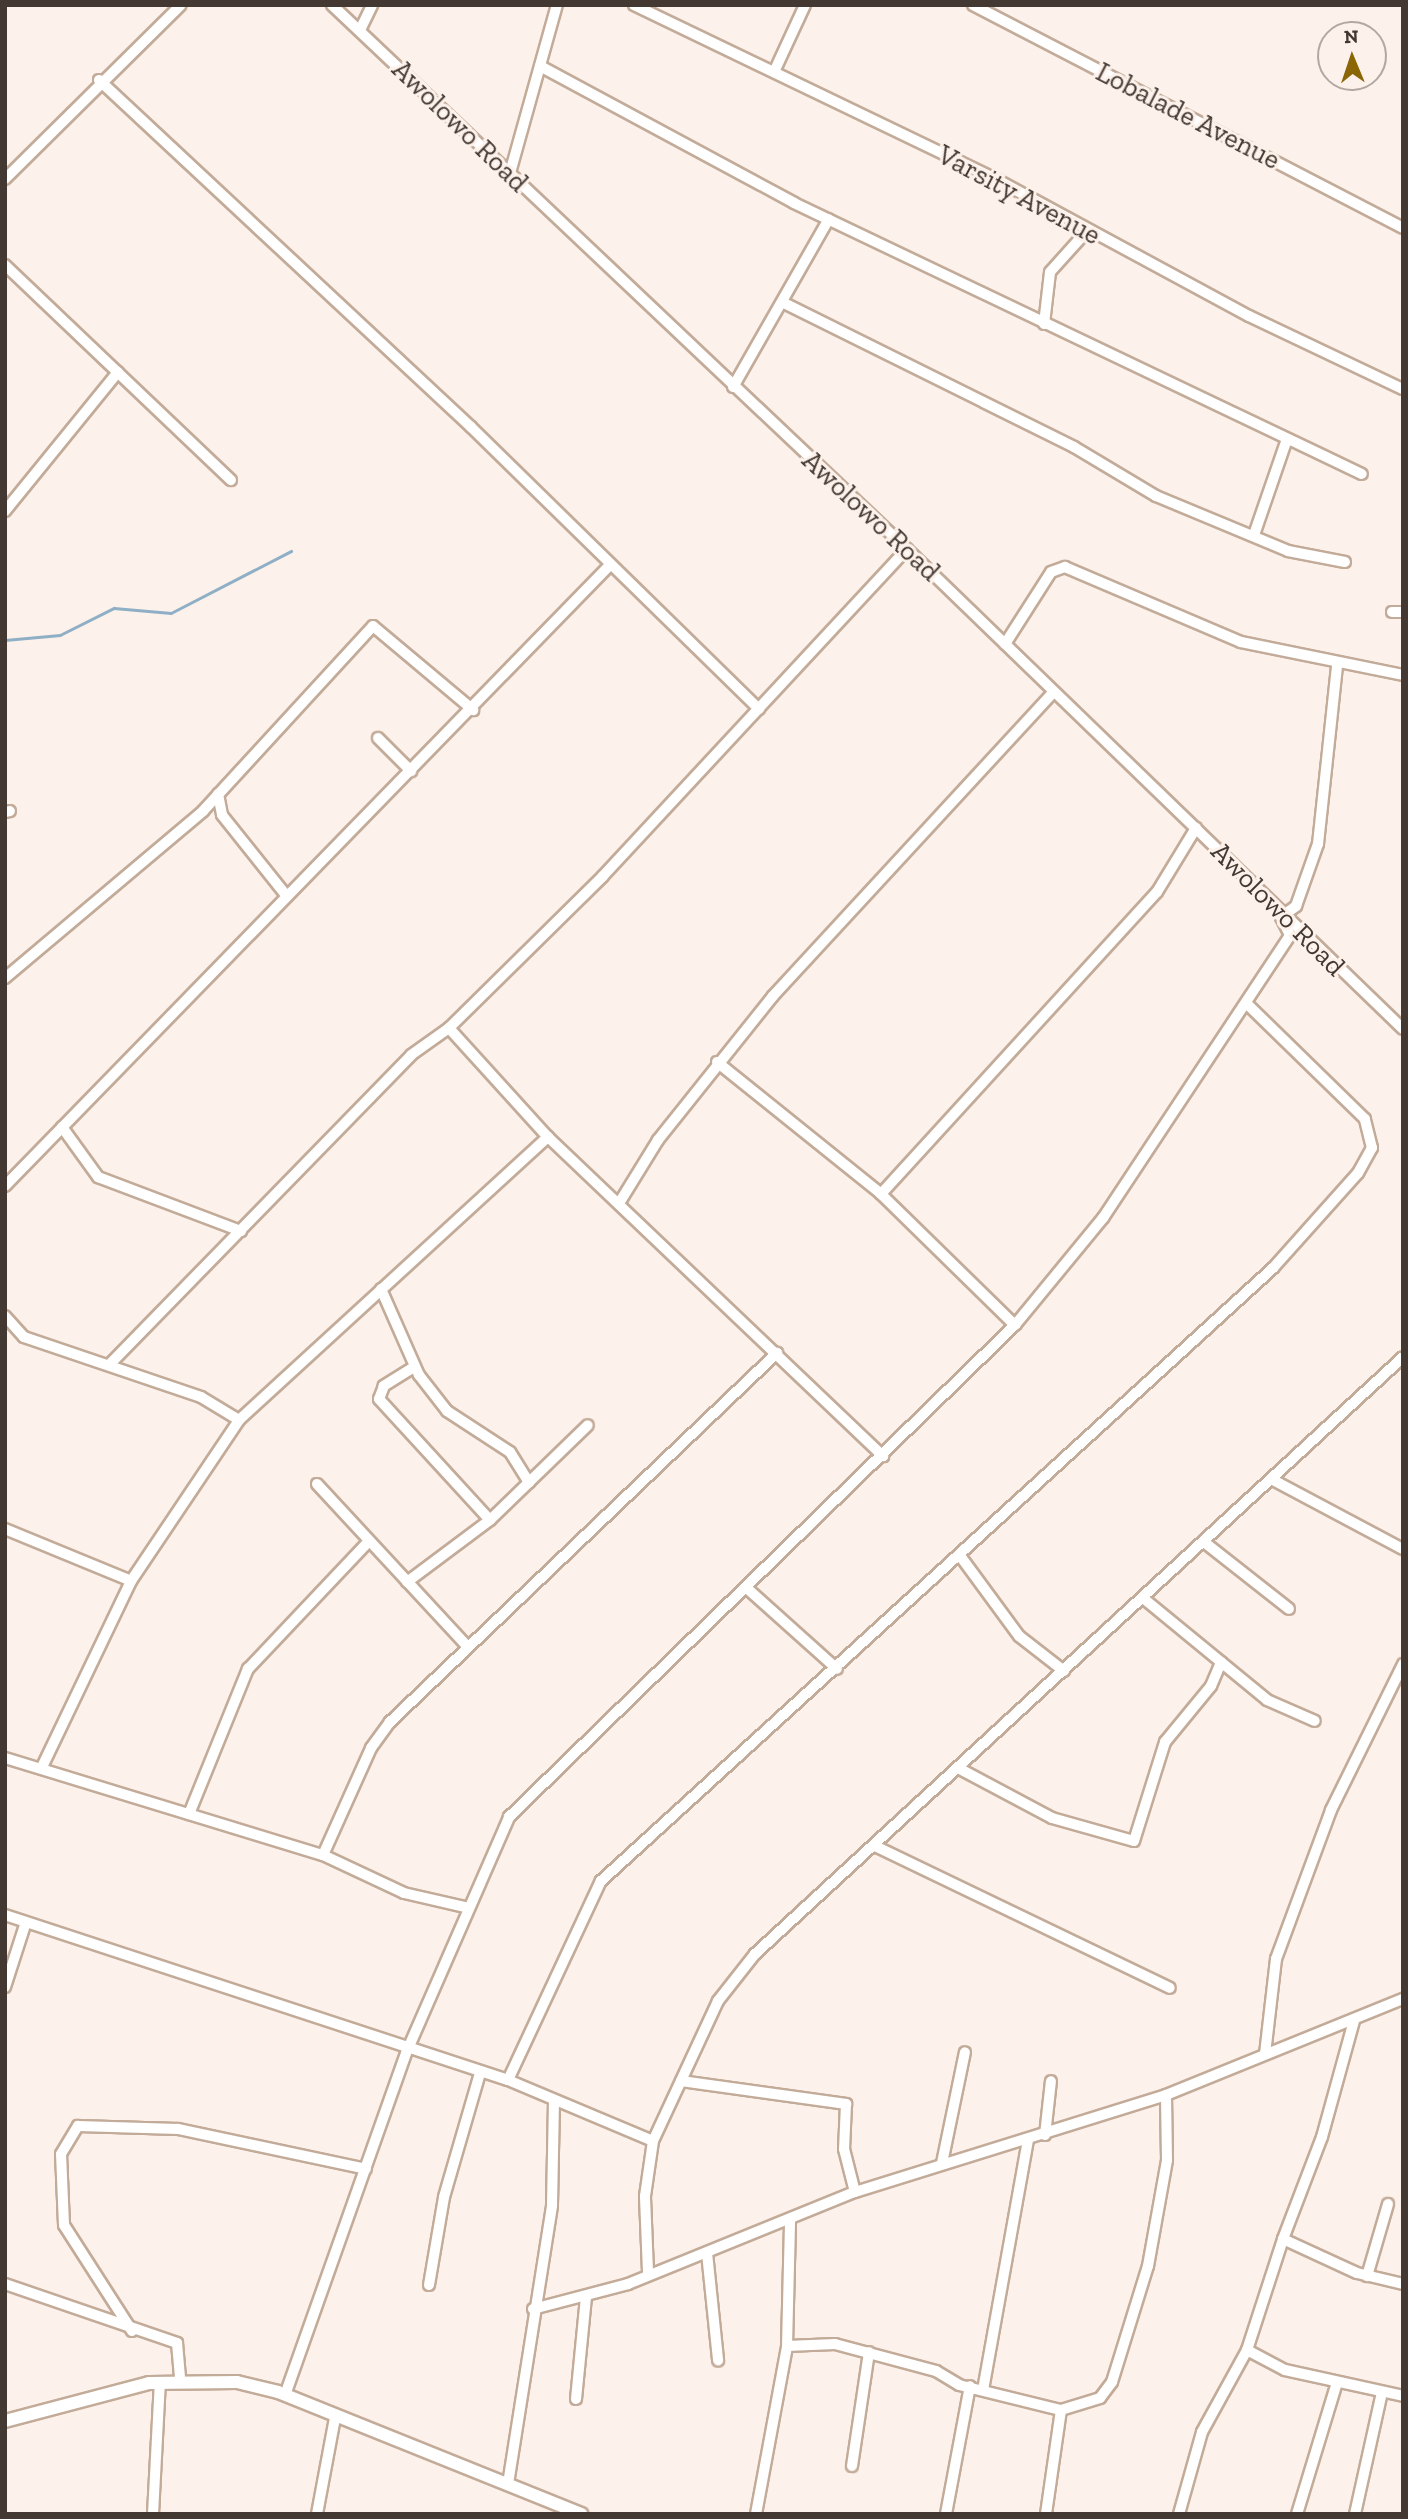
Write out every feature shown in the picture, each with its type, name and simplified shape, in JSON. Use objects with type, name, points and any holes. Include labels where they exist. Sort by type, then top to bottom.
[{"type":"street","points":[[5,179],[99,80],[181,5]]},
{"type":"street","name":"Awolowo Road","points":[[332,5],[907,549],[1053,693],[1196,828],[1281,917],[1403,1029]]},
{"type":"street","points":[[360,30],[372,5]]},
{"type":"street","points":[[510,173],[557,5]]},
{"type":"street","name":"Varsity Avenue","points":[[634,5],[990,176],[1086,232],[1403,389]]},
{"type":"street","points":[[774,72],[805,5]]},
{"type":"street","name":"Lobalade Avenue","points":[[973,5],[1403,228]]},
{"type":"street","points":[[540,66],[829,219],[1286,442],[1362,474]]},
{"type":"street","points":[[99,80],[611,564],[759,709]]},
{"type":"street","points":[[733,387],[785,303],[829,219]]},
{"type":"street","points":[[1044,324],[1050,272],[1086,232]]},
{"type":"street","points":[[5,265],[231,480]]},
{"type":"street","points":[[785,303],[1084,452],[1156,496],[1255,532],[1288,551],[1345,562]]},
{"type":"street","points":[[5,511],[118,372]]},
{"type":"street","points":[[1255,532],[1286,442]]},
{"type":"street","points":[[109,1365],[411,1055],[449,1028],[759,709],[907,549]]},
{"type":"street","points":[[5,1186],[285,894],[474,710],[611,564]]},
{"type":"street","points":[[1005,644],[1051,572],[1065,567],[1241,642],[1337,665],[1403,675]]},
{"type":"street","points":[[5,978],[203,811],[373,626],[474,710]]},
{"type":"street","points":[[285,2395],[407,2051],[465,1907],[523,1801],[749,1590],[1015,1325],[1102,1218],[1290,935],[1281,917],[1296,906],[1318,844],[1337,665]]},
{"type":"street","points":[[621,1200],[717,1062],[834,925],[1053,693]]},
{"type":"street","points":[[378,738],[411,771]]},
{"type":"street","points":[[218,794],[222,815],[285,894]]},
{"type":"street","points":[[203,811],[222,815]]},
{"type":"street","points":[[881,1194],[1157,892],[1196,828]]},
{"type":"street","points":[[508,2080],[601,1881],[961,1557],[1273,1268],[1372,1148],[1365,1119],[1246,1003]]},
{"type":"street","points":[[449,1028],[548,1137],[621,1200],[883,1456]]},
{"type":"street","points":[[717,1062],[881,1194],[1015,1325]]},
{"type":"street","points":[[62,1127],[98,1178],[241,1231]]},
{"type":"street","points":[[42,1767],[131,1581],[239,1420],[548,1137]]},
{"type":"street","points":[[381,1289],[414,1367],[447,1411],[510,1452],[529,1483]]},
{"type":"street","points":[[5,1316],[24,1337],[201,1397],[239,1420]]},
{"type":"street","points":[[323,1855],[371,1748],[468,1647],[777,1353]]},
{"type":"street","points":[[648,2272],[645,2196],[653,2141],[718,2001],[755,1954],[960,1769],[1403,1357]]},
{"type":"street","points":[[414,1367],[384,1386],[379,1399],[490,1520]]},
{"type":"street","points":[[407,1582],[490,1520],[588,1425]]},
{"type":"street","points":[[1273,1480],[1403,1549]]},
{"type":"street","points":[[317,1484],[468,1647]]},
{"type":"street","points":[[5,1530],[131,1581]]},
{"type":"street","points":[[189,1814],[248,1669],[369,1541]]},
{"type":"street","points":[[1204,1542],[1289,1609]]},
{"type":"street","points":[[961,1557],[1011,1627],[1051,1666],[1065,1671]]},
{"type":"street","points":[[749,1590],[837,1669]]},
{"type":"street","points":[[1143,1598],[1267,1700],[1315,1721]]},
{"type":"street","points":[[960,1769],[1052,1818],[1133,1841],[1165,1742],[1211,1686],[1221,1662]]},
{"type":"street","points":[[1265,2054],[1276,1959],[1331,1810],[1403,1664]]},
{"type":"street","points":[[1044,1690],[1051,1666]]},
{"type":"street","points":[[5,1758],[42,1767],[323,1855],[404,1893],[465,1907]]},
{"type":"street","points":[[875,1846],[1170,1988]]},
{"type":"street","points":[[5,1915],[168,1965],[407,2051],[508,2080],[554,2104],[653,2141]]},
{"type":"street","points":[[5,1987],[26,1922]]},
{"type":"street","points":[[533,2309],[586,2297],[648,2272],[707,2253],[855,2192],[942,2163],[1045,2135],[1166,2095],[1403,1999]]},
{"type":"street","points":[[1179,2514],[1202,2432],[1247,2350],[1283,2239],[1322,2137],[1354,2021]]},
{"type":"street","points":[[942,2163],[965,2052]]},
{"type":"street","points":[[429,2286],[447,2186],[480,2073]]},
{"type":"street","points":[[681,2081],[846,2104],[844,2149],[855,2192]]},
{"type":"street","points":[[1045,2135],[1051,2081]]},
{"type":"street","points":[[788,2346],[835,2344],[869,2352],[983,2390],[1061,2410],[1100,2398],[1112,2382],[1148,2266],[1167,2160],[1166,2095]]},
{"type":"street","points":[[508,2484],[533,2309],[552,2206],[554,2104]]},
{"type":"street","points":[[132,2331],[64,2225],[61,2154],[78,2126],[178,2129],[366,2169]]},
{"type":"street","points":[[983,2390],[1028,2140]]},
{"type":"street","points":[[1367,2276],[1388,2204]]},
{"type":"street","points":[[756,2514],[788,2346],[790,2220]]},
{"type":"street","points":[[1283,2239],[1367,2276],[1403,2284]]},
{"type":"street","points":[[707,2253],[718,2360]]},
{"type":"street","points":[[5,2284],[132,2331],[177,2343],[180,2379]]},
{"type":"street","points":[[576,2399],[586,2297]]},
{"type":"street","points":[[1247,2350],[1285,2370],[1403,2396]]},
{"type":"street","points":[[852,2466],[869,2352]]},
{"type":"street","points":[[5,2421],[160,2382],[180,2379],[237,2382],[285,2395],[335,2418],[580,2514]]},
{"type":"street","points":[[153,2514],[160,2382]]},
{"type":"street","points":[[1297,2514],[1337,2382]]},
{"type":"street","points":[[946,2514],[970,2386]]},
{"type":"street","points":[[1355,2514],[1382,2392]]},
{"type":"street","points":[[1046,2514],[1061,2410]]},
{"type":"street","points":[[317,2514],[335,2418]]},
{"type":"waterway","points":[[5,640],[60,635],[114,608],[171,613],[291,551]]}]
